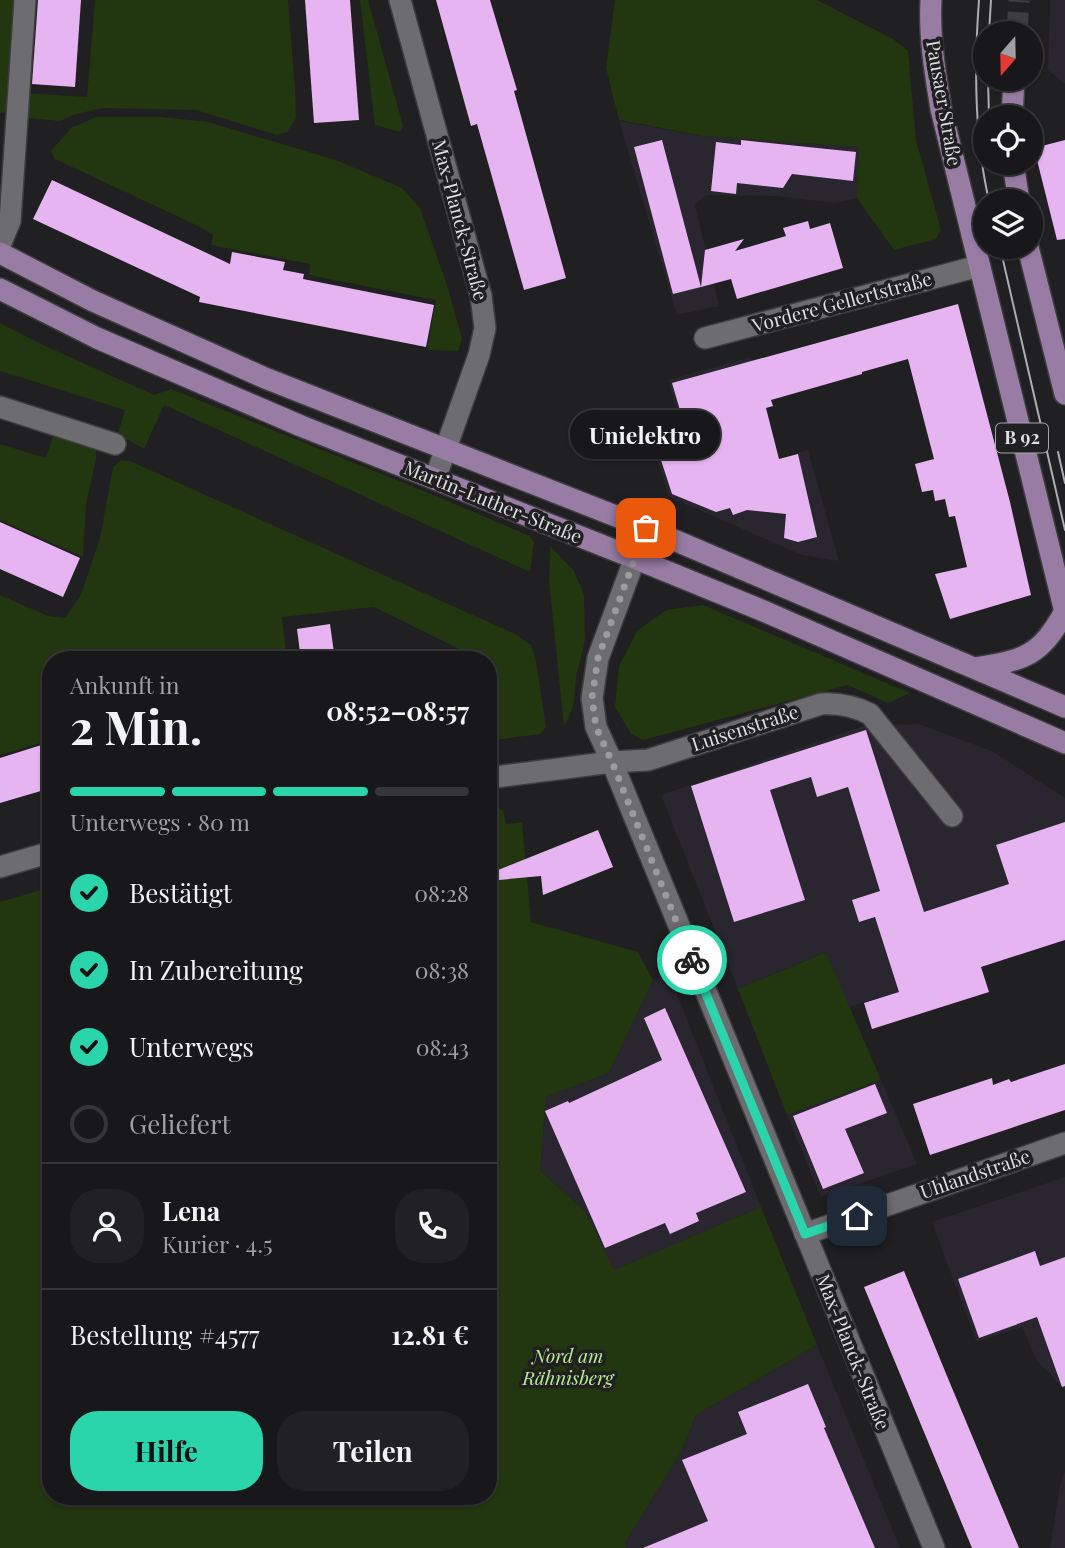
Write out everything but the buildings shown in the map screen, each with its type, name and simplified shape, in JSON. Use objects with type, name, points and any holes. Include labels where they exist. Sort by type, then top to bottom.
[{"type":"main road","name":"Pausaer Straße","points":[[931,0],[934,64],[941,109],[1065,612]]},
{"type":"main road","name":"Martin-Luther-Straße","points":[[0,253],[93,301],[265,378],[646,528],[1065,707]]},
{"type":"main road","points":[[1031,259],[1065,394]]},
{"type":"main road","name":"Martin-Luther-Straße","points":[[0,289],[97,338],[301,426],[766,612],[1065,743]]},
{"type":"main road","points":[[973,668],[1001,664],[1036,651],[1065,612]]},
{"type":"street","points":[[0,246],[10,221],[25,0]]},
{"type":"street","name":"Max-Planck-Straße","points":[[400,0],[481,296],[485,328],[480,355],[435,479]]},
{"type":"street","name":"Vordere Gellertstraße","points":[[705,338],[979,265]]},
{"type":"street","points":[[0,407],[115,444]]},
{"type":"street","name":"Max-Planck-Straße","points":[[646,528],[598,658],[592,698],[596,727],[934,1548]]},
{"type":"street","name":"Luisenstraße","points":[[497,777],[648,760],[821,704],[834,703],[870,714],[952,816]]},
{"type":"street","points":[[0,867],[42,855]]},
{"type":"street","name":"Uhlandstraße","points":[[805,1234],[1065,1143]]},
{"type":"shaded area","points":[[1050,0],[1065,0],[1065,84],[1048,70]]},
{"type":"shaded area","points":[[619,121],[703,136],[859,147],[857,198],[835,203],[776,196],[706,195],[695,205],[719,306],[677,315]]},
{"type":"shaded area","points":[[751,357],[779,459],[808,450],[839,561],[802,555],[669,497],[657,457],[679,416],[668,380]]},
{"type":"shaded area","points":[[919,724],[992,751],[1065,798],[1065,940],[849,1007],[825,952],[738,989],[661,795],[864,726]]},
{"type":"shaded area","points":[[669,974],[761,1207],[614,1270],[585,1211],[540,1171],[546,1097],[609,1073],[653,980]]},
{"type":"shaded area","points":[[881,1080],[917,1164],[821,1197],[787,1115]]},
{"type":"shaded area","points":[[1065,1177],[1065,1391],[1036,1359],[1022,1327],[977,1342],[932,1222]]},
{"type":"shaded area","points":[[817,1345],[900,1548],[627,1548],[625,1543],[681,1452],[696,1415]]},
{"type":"shaded area","points":[[1065,1472],[1065,1548],[1050,1548],[1060,1485]]},
{"type":"green space","points":[[0,0],[16,0],[9,112],[0,113]]},
{"type":"green space","points":[[95,0],[288,0],[296,118],[287,132],[277,135],[196,110],[103,108],[60,121],[30,118],[26,114],[26,93],[87,97]]},
{"type":"green space","points":[[360,0],[368,0],[403,126],[400,132],[375,125]]},
{"type":"green space","points":[[615,0],[817,0],[893,39],[908,51],[916,140],[941,230],[936,239],[894,250],[857,198],[859,147],[703,136],[619,120],[606,68]]},
{"type":"green space","points":[[96,117],[162,117],[208,122],[336,160],[402,188],[420,208],[447,285],[462,339],[458,351],[427,350],[436,300],[309,275],[310,264],[211,245],[213,235],[198,226],[55,159],[51,151],[71,128]]},
{"type":"green space","points":[[0,323],[154,395],[171,389],[530,536],[534,542],[530,572],[164,405],[144,449],[118,434],[125,410],[0,371]]},
{"type":"green space","points":[[53,436],[91,447],[96,451],[86,504],[83,557],[0,520],[0,444],[46,458]]},
{"type":"green space","points":[[121,460],[130,461],[515,634],[531,645],[546,727],[540,734],[497,740],[497,651],[463,651],[374,607],[282,617],[286,651],[42,651],[42,743],[0,755],[0,595],[48,616],[65,618],[81,595],[100,538],[113,467]]},
{"type":"green space","points":[[550,546],[574,571],[584,595],[585,641],[576,678],[574,703],[564,726],[549,581]]},
{"type":"green space","points":[[703,605],[910,693],[888,703],[848,685],[643,740],[631,734],[615,707],[619,666],[637,631],[666,610]]},
{"type":"green space","name":"Nord am Rähnisberg","points":[[497,808],[503,811],[506,824],[522,822],[531,922],[638,952],[653,980],[609,1073],[546,1097],[540,1171],[585,1211],[614,1270],[761,1207],[817,1345],[696,1415],[681,1452],[625,1543],[627,1548],[0,1548],[0,902],[42,890],[42,1505],[497,1505]]},
{"type":"green space","points":[[826,952],[881,1080],[787,1115],[738,989]]},
{"type":"tunnel","points":[[1018,21],[1019,0]]},
{"type":"tram line","points":[[979,0],[976,101],[987,189]]},
{"type":"tram line","points":[[990,21],[991,0]]},
{"type":"tram line","points":[[988,91],[989,105]]},
{"type":"tram line","points":[[1003,259],[1065,530]]},
{"type":"tram line","points":[[1058,452],[1065,483]]},
{"type":"way so far","points":[[646,528],[598,658],[592,698],[596,727],[692,960]]},
{"type":"place","name":"Unielektro","points":[[646,528]]},
{"type":"route","points":[[692,960],[805,1234],[857,1216]]}]
